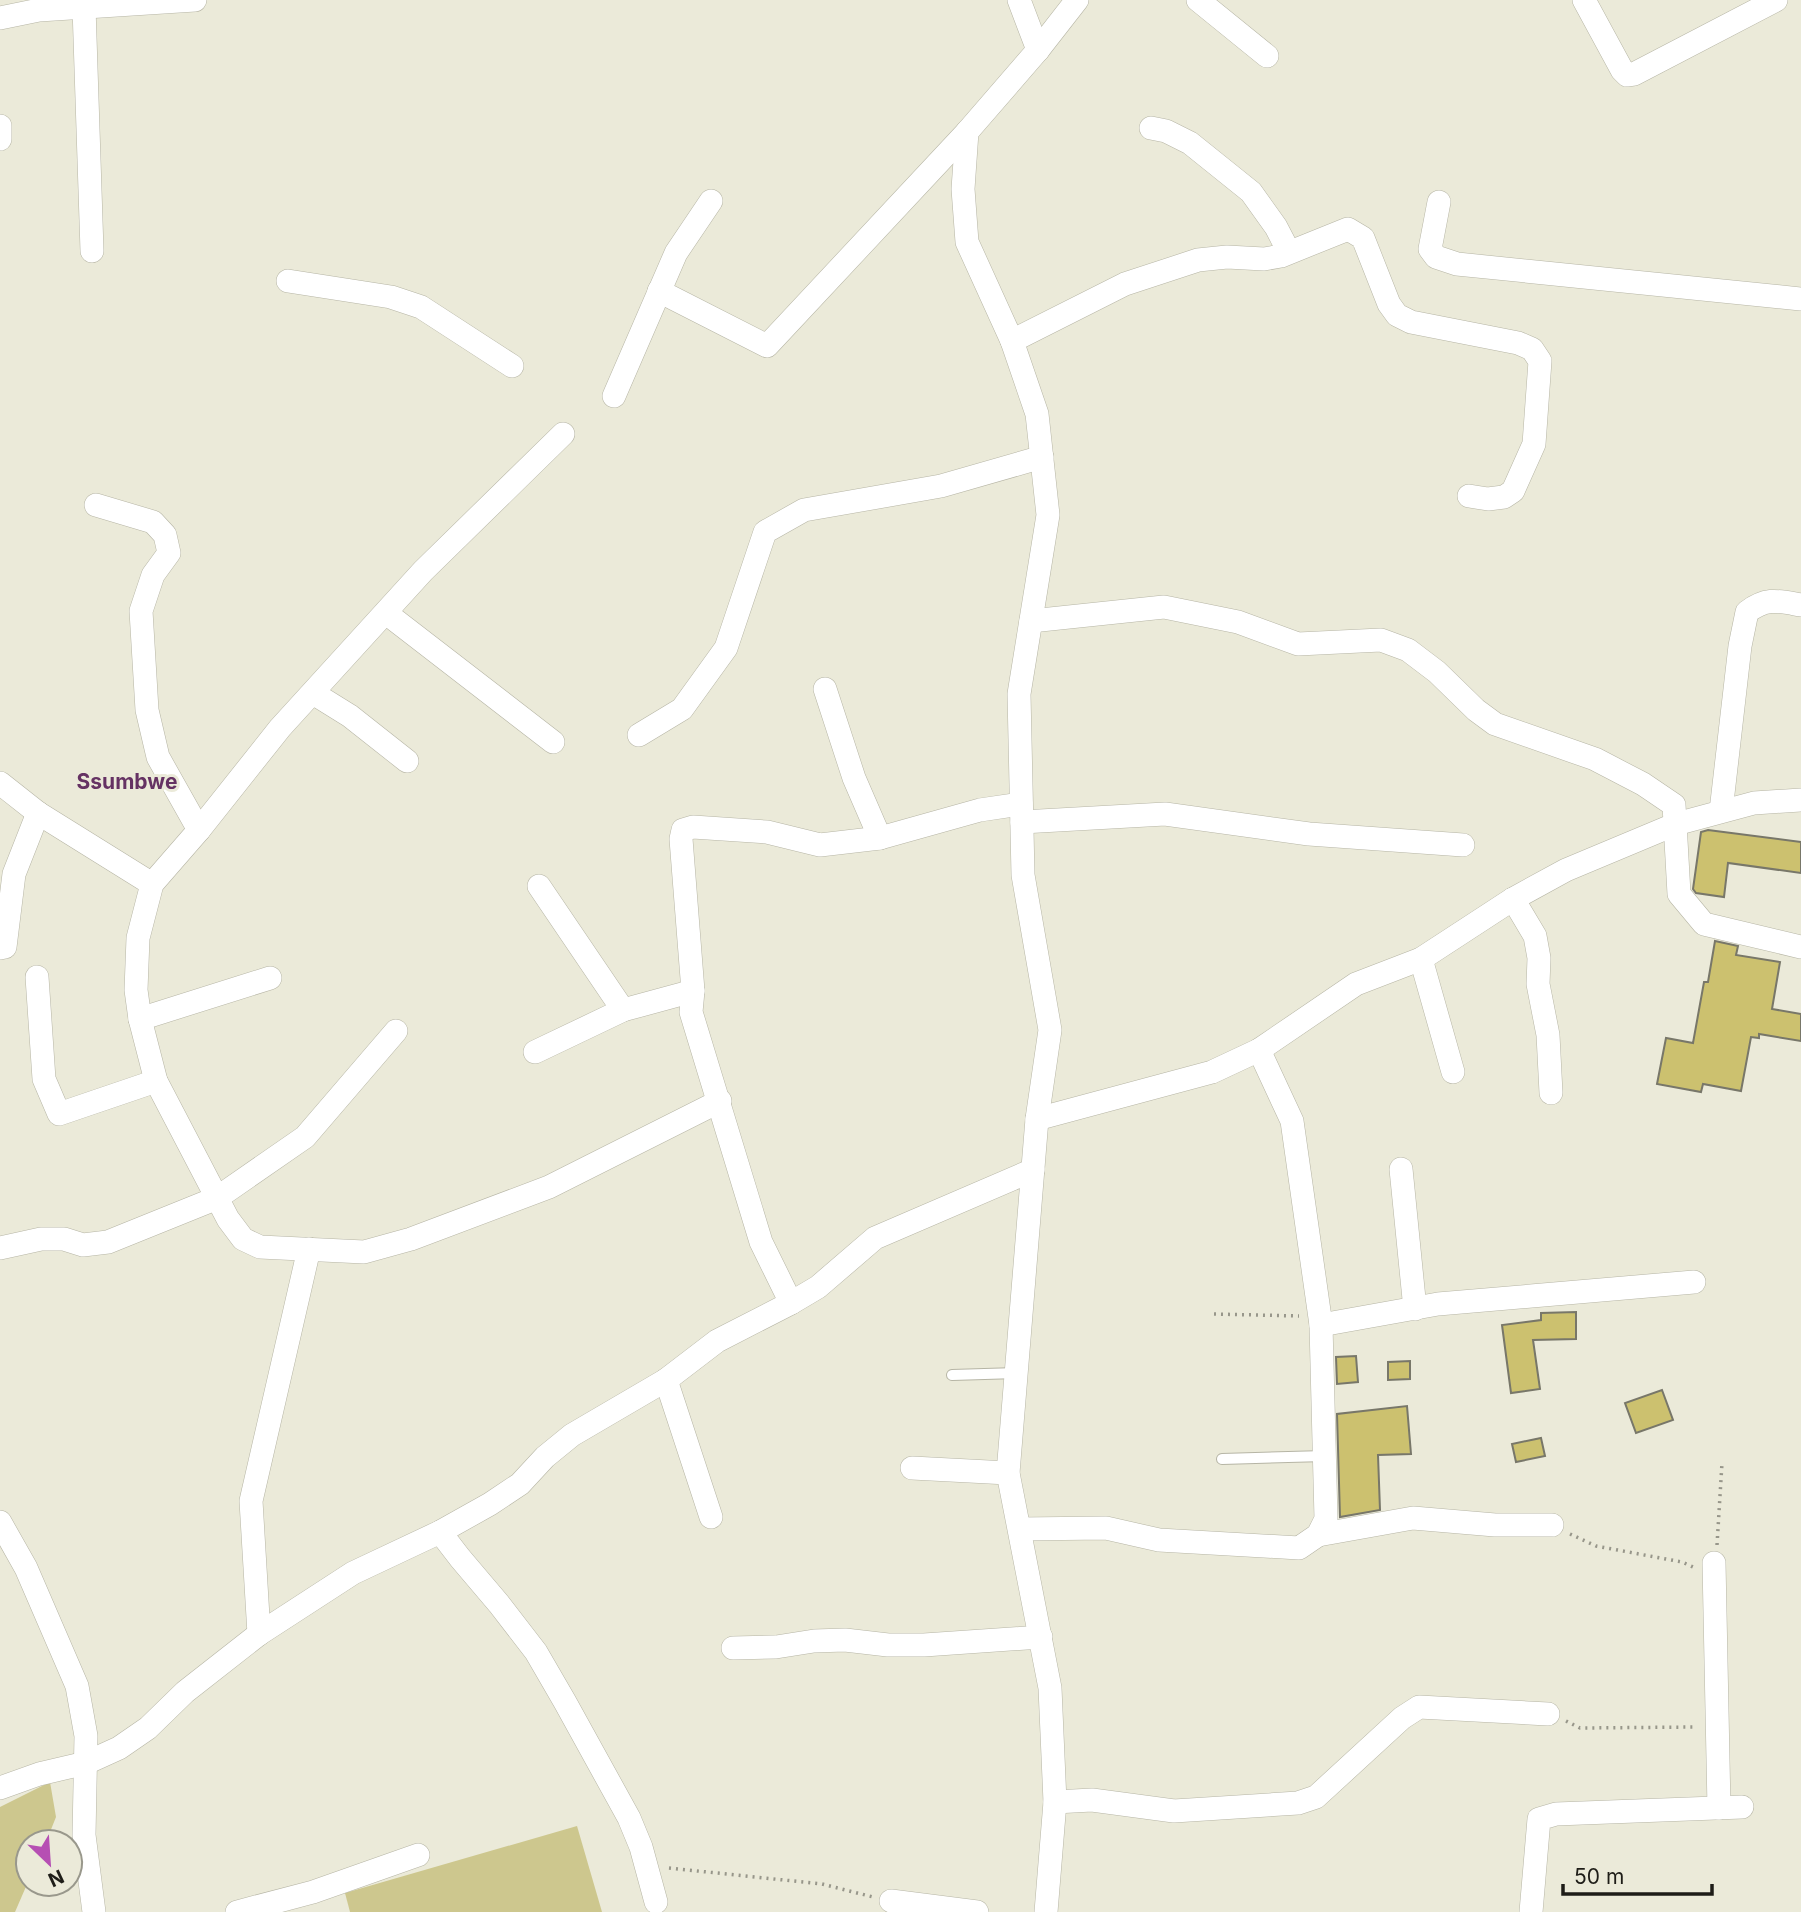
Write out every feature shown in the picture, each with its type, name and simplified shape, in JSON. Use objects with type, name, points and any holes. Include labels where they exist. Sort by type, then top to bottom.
[{"type":"street","points":[[0,18],[39,5],[84,8],[195,0]]},
{"type":"street","points":[[1019,0],[1038,50]]},
{"type":"street","points":[[659,291],[767,346],[967,132],[1077,0]]},
{"type":"street","points":[[1198,0],[1267,56]]},
{"type":"street","points":[[1584,0],[1622,70],[1628,75],[1645,69],[1776,0]]},
{"type":"street","points":[[84,8],[92,251]]},
{"type":"street","points":[[0,126],[0,139]]},
{"type":"street","points":[[1151,128],[1166,131],[1190,143],[1251,192],[1276,227],[1289,252]]},
{"type":"street","points":[[967,132],[963,189],[967,242],[1012,341],[1037,414],[1048,515],[1019,694],[1023,875],[1050,1030],[1037,1119],[1008,1473],[1050,1688],[1055,1802],[1046,1912]]},
{"type":"street","points":[[614,396],[676,253],[711,201]]},
{"type":"street","points":[[1439,202],[1430,249],[1436,257],[1457,264],[1801,299]]},
{"type":"street","points":[[1012,341],[1125,284],[1198,260],[1227,257],[1264,259],[1348,229],[1363,239],[1389,304],[1397,315],[1411,322],[1518,343],[1532,349],[1540,361],[1534,444],[1513,491],[1504,497],[1488,499],[1469,496]]},
{"type":"street","points":[[288,281],[391,296],[421,307],[512,366]]},
{"type":"street","points":[[563,435],[423,570],[280,728],[152,884],[138,938],[136,990],[140,1018],[156,1081],[228,1219],[243,1239],[260,1247],[364,1252],[411,1239],[549,1187],[720,1101]]},
{"type":"street","points":[[639,735],[682,709],[726,648],[765,532],[804,510],[941,486],[1042,457]]},
{"type":"street","points":[[96,505],[153,522],[165,535],[169,553],[153,575],[141,611],[147,710],[158,757],[199,830]]},
{"type":"street","points":[[1721,811],[1740,646],[1747,612],[1761,602],[1779,601],[1801,605]]},
{"type":"street","points":[[1031,621],[1164,607],[1238,622],[1298,644],[1381,640],[1408,650],[1495,724],[1595,759],[1643,784],[1674,805],[1679,894],[1704,924],[1801,947]]},
{"type":"street","points":[[386,613],[553,742]]},
{"type":"street","points":[[825,689],[854,778],[880,838]]},
{"type":"street","points":[[313,693],[350,716],[407,761]]},
{"type":"street","points":[[0,783],[38,813],[152,884]]},
{"type":"street","points":[[1037,1119],[1212,1072],[1259,1049],[1356,984],[1420,959],[1513,898],[1566,870],[1676,824],[1754,803],[1801,800]]},
{"type":"street","points":[[791,1303],[761,1242],[691,1012],[693,991],[681,839],[683,830],[693,827],[767,832],[820,845],[880,838],[980,810],[1021,813],[1165,814],[1308,834],[1463,845]]},
{"type":"street","points":[[0,948],[5,947],[14,874],[38,813]]},
{"type":"street","points":[[539,886],[623,1010]]},
{"type":"street","points":[[1513,898],[1535,936],[1539,958],[1538,984],[1548,1035],[1551,1093]]},
{"type":"street","points":[[1420,959],[1453,1072]]},
{"type":"street","points":[[37,977],[44,1079],[59,1114],[156,1081]]},
{"type":"street","points":[[140,1018],[270,978]]},
{"type":"street","points":[[535,1052],[623,1010],[693,991]]},
{"type":"street","points":[[0,1248],[41,1240],[64,1239],[82,1245],[108,1242],[217,1198],[305,1137],[396,1031]]},
{"type":"street","points":[[1259,1049],[1292,1121],[1321,1321],[1326,1519],[1318,1535]]},
{"type":"street","points":[[1401,1169],[1415,1308]]},
{"type":"street","points":[[0,1788],[39,1774],[86,1763],[120,1748],[148,1728],[185,1692],[259,1634],[353,1573],[440,1532],[520,1484],[545,1457],[572,1435],[666,1380],[717,1341],[818,1287],[875,1238],[1033,1170]]},
{"type":"street","points":[[259,1634],[251,1501],[309,1249]]},
{"type":"street","points":[[1321,1321],[1438,1304],[1694,1282]]},
{"type":"street","points":[[666,1380],[711,1517]]},
{"type":"street","points":[[912,1468],[1008,1473]]},
{"type":"street","points":[[1020,1529],[1106,1528],[1159,1540],[1299,1548],[1318,1535],[1413,1518],[1495,1525],[1552,1525]]},
{"type":"street","points":[[0,1522],[26,1568],[77,1686],[86,1736],[84,1835],[94,1912]]},
{"type":"street","points":[[440,1532],[536,1652],[629,1818],[656,1902]]},
{"type":"street","points":[[1714,1570],[1719,1808]]},
{"type":"street","points":[[733,1648],[776,1647],[835,1640],[924,1645],[1041,1637]]},
{"type":"street","points":[[1055,1802],[1092,1800],[1174,1811],[1298,1803],[1316,1797],[1402,1718],[1419,1707],[1548,1714]]},
{"type":"street","points":[[1531,1912],[1539,1819],[1556,1814],[1742,1807]]},
{"type":"street","points":[[237,1912],[313,1892],[418,1855]]},
{"type":"street","points":[[891,1901],[976,1912]]},
{"type":"lane","points":[[952,1375],[1017,1373]]},
{"type":"lane","points":[[1222,1459],[1325,1456]]},
{"type":"path","points":[[1214,1314],[1321,1321]]},
{"type":"path","points":[[1552,1525],[1596,1546],[1714,1570],[1720,1536],[1722,1463]]},
{"type":"path","points":[[1548,1714],[1580,1728],[1718,1727]]},
{"type":"path","points":[[646,1866],[822,1884],[891,1901]]},
{"type":"shaded area","points":[[50,1782],[56,1817],[52,1828],[14,1828],[14,1898],[21,1898],[15,1912],[0,1912],[0,1807]]},
{"type":"shaded area","points":[[577,1826],[602,1912],[350,1912],[345,1893]]},
{"type":"building","points":[[1708,830],[1801,842],[1801,873],[1728,863],[1724,897],[1696,893],[1693,889],[1701,832]]},
{"type":"building","points":[[1715,941],[1738,946],[1736,955],[1780,962],[1772,1009],[1801,1014],[1801,1041],[1759,1034],[1759,1038],[1751,1037],[1741,1091],[1703,1084],[1701,1092],[1657,1084],[1666,1038],[1693,1043],[1704,982],[1708,982]]},
{"type":"building","points":[[1576,1312],[1576,1339],[1533,1340],[1540,1389],[1511,1393],[1502,1325],[1541,1320],[1541,1313]]},
{"type":"building","points":[[1356,1356],[1358,1382],[1337,1384],[1336,1357]]},
{"type":"building","points":[[1410,1361],[1410,1379],[1388,1380],[1388,1362]]},
{"type":"building","points":[[1662,1390],[1673,1420],[1636,1433],[1625,1403]]},
{"type":"building","points":[[1407,1406],[1411,1454],[1378,1455],[1380,1510],[1340,1517],[1337,1414]]},
{"type":"building","points":[[1541,1438],[1545,1456],[1516,1462],[1512,1444]]},
{"type":"district","name":"Ssumbwe","points":[[127,782]]}]
